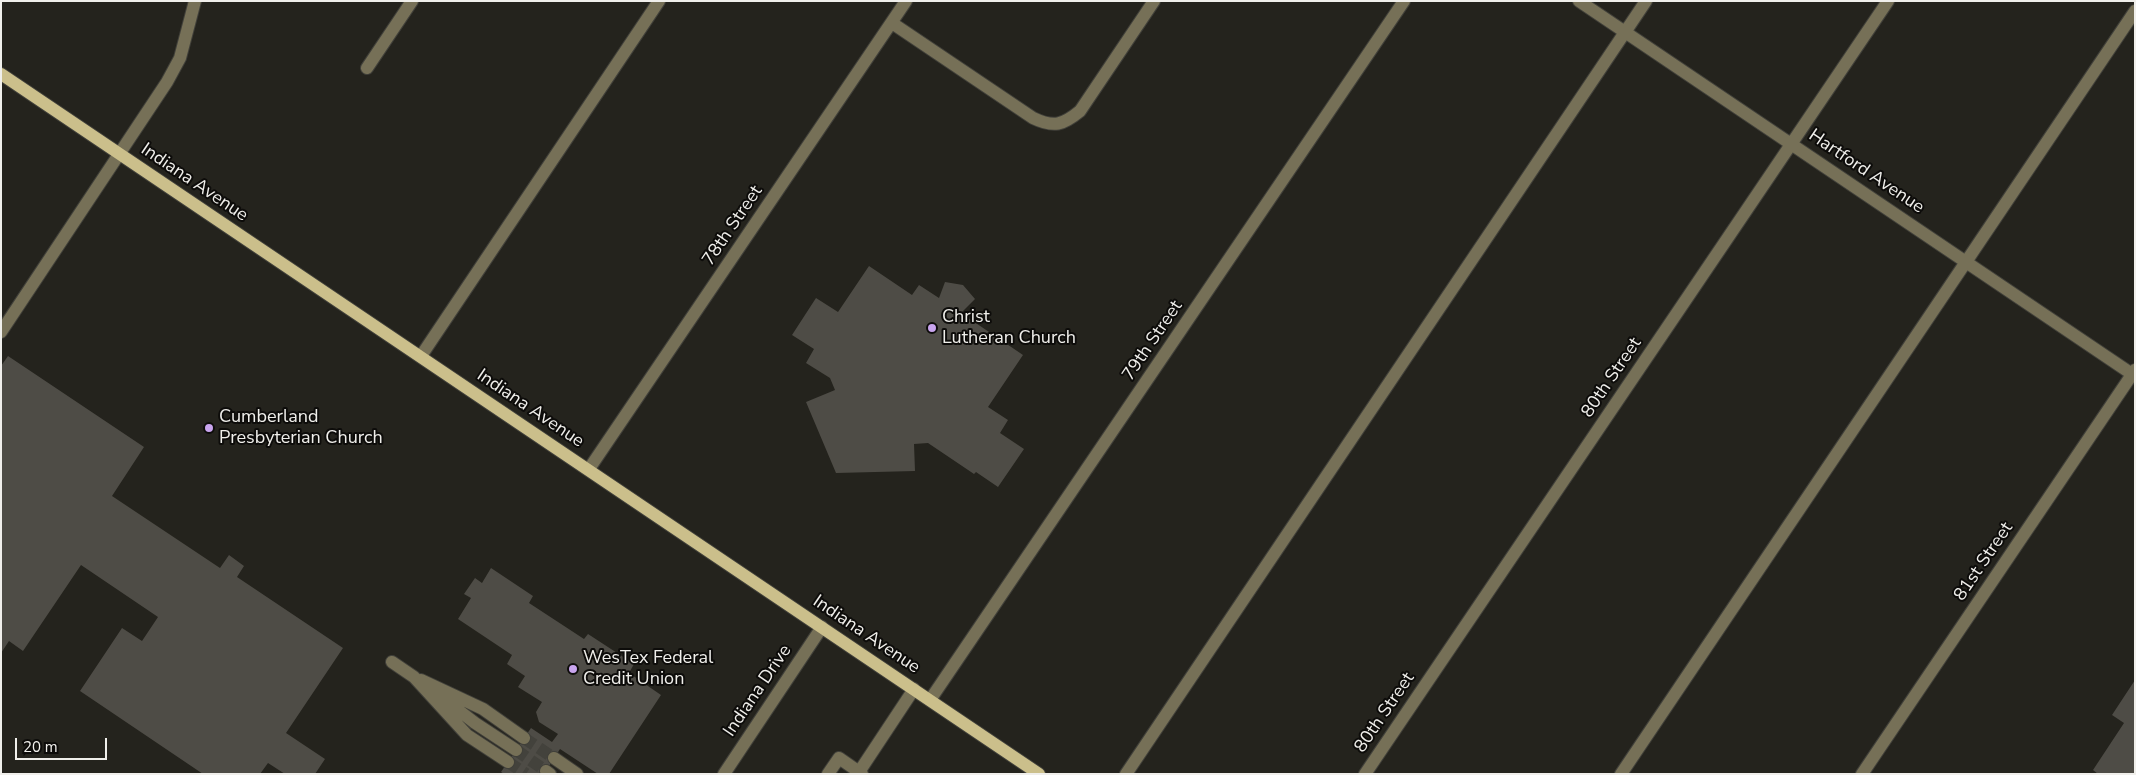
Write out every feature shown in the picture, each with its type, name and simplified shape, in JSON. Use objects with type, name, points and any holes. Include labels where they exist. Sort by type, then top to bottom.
[{"type":"main road","name":"Indiana Avenue","points":[[1,74],[1039,774]]},
{"type":"street","points":[[1,332],[167,82],[176,66],[195,1]]},
{"type":"street","points":[[367,68],[412,1]]},
{"type":"street","points":[[420,356],[659,1]]},
{"type":"street","name":"78th Street","points":[[589,469],[906,1]]},
{"type":"street","points":[[892,23],[1033,118],[1045,124],[1059,124],[1069,120],[1080,111],[1154,1]]},
{"type":"street","name":"79th Street","points":[[930,700],[1404,1]]},
{"type":"street","name":"Hartford Avenue","points":[[1579,1],[1966,262],[2133,372]]},
{"type":"street","points":[[1126,774],[1646,1]]},
{"type":"street","name":"80th Street","points":[[1365,774],[1888,1]]},
{"type":"street","points":[[1621,774],[2135,11]]},
{"type":"street","name":"81st Street","points":[[1862,774],[2133,372]]},
{"type":"street","name":"Indiana Drive","points":[[724,774],[822,627]]},
{"type":"street","points":[[392,662],[474,723],[516,750]]},
{"type":"street","points":[[414,677],[483,709],[524,738]]},
{"type":"street","points":[[414,677],[467,734],[508,762]]},
{"type":"street","points":[[828,774],[839,758],[860,773],[914,689]]},
{"type":"street","points":[[554,758],[577,774]]},
{"type":"building","name":"Christ Lutheran Church","points":[[869,266],[912,295],[919,285],[939,298],[945,282],[963,285],[975,299],[961,313],[1023,355],[988,407],[1008,420],[1000,433],[1024,449],[998,487],[976,472],[974,474],[928,443],[914,444],[915,471],[836,473],[806,402],[835,390],[830,378],[806,363],[814,349],[792,335],[816,298],[838,312]]},
{"type":"building","points":[[8,356],[144,447],[112,496],[220,568],[229,555],[244,566],[237,577],[343,648],[286,733],[325,759],[315,774],[285,774],[268,763],[260,774],[203,774],[80,691],[122,628],[142,641],[158,617],[81,565],[23,651],[9,641],[1,653],[1,366]]},
{"type":"building","name":"WesTex Federal Credit Union","points":[[491,568],[533,596],[529,603],[584,639],[588,634],[634,664],[629,673],[661,695],[609,774],[598,774],[560,749],[544,774],[504,774],[501,772],[531,728],[552,742],[558,734],[539,722],[536,712],[542,702],[518,687],[525,676],[507,664],[512,655],[458,619],[471,598],[464,594],[475,578],[482,583]]},
{"type":"building","points":[[2135,680],[2135,774],[2098,774],[2093,770],[2124,723],[2112,715]]},
{"type":"tunnel","points":[[524,738],[554,758]]},
{"type":"tunnel","points":[[516,750],[546,771]]},
{"type":"tunnel","points":[[508,762],[526,774]]},
{"type":"place","name":"Christ Lutheran Church","points":[[932,328]]},
{"type":"place","name":"Cumberland Presbyterian Church","points":[[209,428]]},
{"type":"place","name":"WesTex Federal Credit Union","points":[[573,669]]}]
